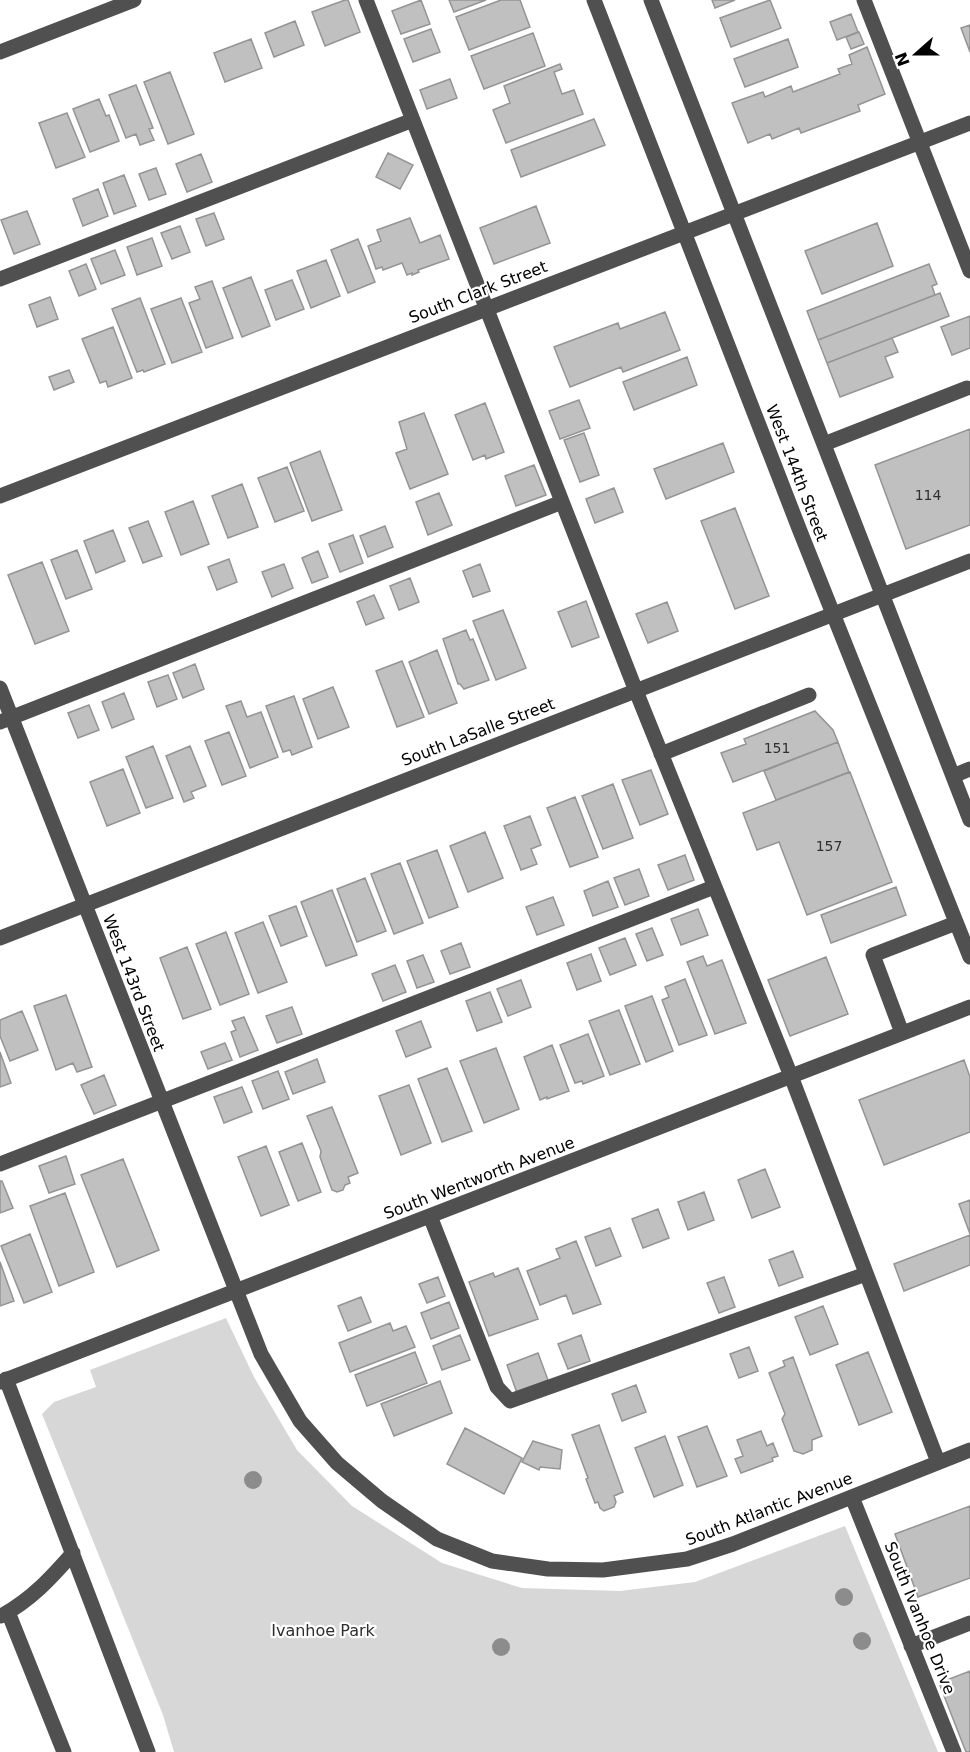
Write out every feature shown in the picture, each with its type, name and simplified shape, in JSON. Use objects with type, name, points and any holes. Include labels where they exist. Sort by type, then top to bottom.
[{"type":"street","points":[[0,52],[134,0]]},
{"type":"street","points":[[366,0],[636,691],[791,1076],[938,1462]]},
{"type":"street","name":"West 144th Street","points":[[594,0],[833,614],[970,957]]},
{"type":"street","points":[[651,0],[970,820]]},
{"type":"street","points":[[864,0],[970,271]]},
{"type":"street","points":[[0,279],[413,120]]},
{"type":"street","name":"South Clark Street","points":[[0,496],[970,123]]},
{"type":"street","points":[[824,444],[967,388]]},
{"type":"street","points":[[6,720],[562,502]]},
{"type":"street","name":"South LaSalle Street","points":[[0,938],[970,561]]},
{"type":"street","name":"West 143rd Street","points":[[0,688],[6,720],[84,905],[235,1292]]},
{"type":"street","points":[[661,754],[809,696]]},
{"type":"street","points":[[953,776],[970,769]]},
{"type":"street","points":[[0,1164],[714,887]]},
{"type":"street","points":[[902,1033],[873,955],[956,923]]},
{"type":"street","name":"South Wentworth Avenue","points":[[3,1381],[970,1007]]},
{"type":"street","points":[[430,1216],[496,1387],[510,1401],[866,1274]]},
{"type":"street","name":"South Atlantic Avenue","points":[[235,1292],[266,1364],[300,1421],[337,1463],[382,1501],[437,1539],[492,1561],[548,1569],[603,1570],[687,1559],[733,1544],[970,1450]]},
{"type":"street","points":[[3,1381],[73,1553],[148,1752]]},
{"type":"street","name":"South Ivanhoe Drive","points":[[852,1497],[954,1752]]},
{"type":"street","points":[[64,1752],[4,1614],[32,1597],[73,1553]]},
{"type":"street","points":[[911,1646],[970,1623]]},
{"type":"green space","name":"Ivanhoe Park","points":[[226,1318],[254,1377],[297,1450],[352,1506],[442,1563],[522,1588],[620,1591],[695,1582],[845,1526],[938,1752],[174,1752],[163,1715],[42,1414],[54,1402],[96,1387],[90,1370]]},
{"type":"building","points":[[348,0],[360,32],[325,46],[312,12]]},
{"type":"building","points":[[421,0],[430,24],[401,34],[392,11]]},
{"type":"building","points":[[449,0],[486,0],[454,12]]},
{"type":"building","points":[[501,0],[520,0],[530,27],[469,50],[456,17]]},
{"type":"building","points":[[712,0],[735,0],[715,8]]},
{"type":"building","points":[[770,0],[781,28],[731,47],[720,18]]},
{"type":"building","points":[[851,14],[858,32],[837,40],[830,22]]},
{"type":"building","points":[[295,21],[304,45],[274,57],[265,33]]},
{"type":"building","points":[[970,25],[970,52],[961,28]]},
{"type":"building","points":[[431,29],[440,52],[413,62],[404,39]]},
{"type":"building","points":[[859,32],[864,44],[851,49],[846,37]]},
{"type":"building","points":[[533,33],[545,66],[484,89],[471,56]]},
{"type":"building","points":[[251,39],[262,68],[225,82],[214,53]]},
{"type":"building","points":[[788,39],[798,67],[745,87],[734,59]]},
{"type":"building","points":[[867,47],[885,94],[858,105],[860,111],[801,133],[799,128],[772,139],[770,134],[748,143],[732,103],[763,92],[765,97],[791,86],[793,92],[840,74],[838,69],[852,64],[849,55]]},
{"type":"building","points":[[560,64],[562,69],[554,72],[562,94],[574,90],[583,114],[506,143],[493,110],[510,103],[504,86]]},
{"type":"building","points":[[170,72],[194,134],[168,144],[144,82]]},
{"type":"building","points":[[450,79],[457,98],[427,109],[420,90]]},
{"type":"building","points":[[136,85],[153,128],[149,129],[154,140],[140,145],[136,134],[126,138],[109,95]]},
{"type":"building","points":[[99,99],[106,116],[109,115],[119,141],[90,152],[73,109]]},
{"type":"building","points":[[67,113],[85,157],[56,168],[39,123]]},
{"type":"building","points":[[594,119],[605,145],[521,177],[511,150]]},
{"type":"building","points":[[388,153],[413,165],[400,189],[376,177]]},
{"type":"building","points":[[201,154],[212,182],[187,192],[176,164]]},
{"type":"building","points":[[156,168],[166,194],[149,200],[139,174]]},
{"type":"building","points":[[124,175],[136,206],[114,214],[103,183]]},
{"type":"building","points":[[98,189],[108,216],[83,226],[73,199]]},
{"type":"building","points":[[536,206],[550,243],[494,264],[480,228]]},
{"type":"building","points":[[27,211],[40,244],[14,254],[1,220]]},
{"type":"building","points":[[214,213],[224,239],[206,246],[196,219]]},
{"type":"building","points":[[410,218],[420,243],[440,235],[449,259],[418,270],[419,272],[412,275],[412,273],[407,275],[402,263],[383,270],[382,267],[376,269],[368,246],[381,241],[377,230]]},
{"type":"building","points":[[877,223],[893,266],[822,294],[805,251]]},
{"type":"building","points":[[180,226],[190,252],[172,259],[161,233]]},
{"type":"building","points":[[152,238],[162,266],[137,275],[127,247]]},
{"type":"building","points":[[358,239],[375,282],[348,293],[331,250]]},
{"type":"building","points":[[115,250],[125,275],[101,284],[91,259]]},
{"type":"building","points":[[326,260],[340,296],[311,308],[297,271]]},
{"type":"building","points":[[86,264],[96,289],[79,296],[69,271]]},
{"type":"building","points":[[929,264],[937,284],[932,286],[935,295],[818,340],[807,311]]},
{"type":"building","points":[[251,277],[270,326],[242,337],[223,288]]},
{"type":"building","points":[[292,280],[304,309],[276,320],[265,290]]},
{"type":"building","points":[[212,281],[233,338],[206,348],[189,303],[200,299],[195,287]]},
{"type":"building","points":[[940,293],[949,316],[827,363],[818,340]]},
{"type":"building","points":[[50,297],[58,319],[37,327],[29,305]]},
{"type":"building","points":[[140,298],[165,364],[144,372],[143,370],[137,372],[112,309]]},
{"type":"building","points":[[181,298],[202,352],[172,363],[151,309]]},
{"type":"building","points":[[665,312],[680,350],[623,372],[621,367],[570,387],[554,347],[618,323],[620,329]]},
{"type":"building","points":[[970,316],[970,348],[952,355],[941,327]]},
{"type":"building","points":[[113,327],[132,378],[108,387],[106,381],[100,383],[82,339]]},
{"type":"building","points":[[892,338],[898,352],[885,357],[893,377],[840,397],[827,363]]},
{"type":"building","points":[[687,357],[697,385],[634,410],[623,382]]},
{"type":"building","points":[[69,370],[74,382],[54,390],[49,377]]},
{"type":"building","points":[[579,400],[590,428],[560,439],[549,411]]},
{"type":"building","points":[[485,403],[504,452],[486,459],[485,455],[473,460],[455,415]]},
{"type":"building","points":[[424,413],[448,474],[410,489],[396,453],[407,449],[399,422]]},
{"type":"building","points":[[970,429],[970,525],[906,549],[875,465]]},
{"type":"building","points":[[584,433],[599,475],[580,482],[564,440]]},
{"type":"building","points":[[723,443],[734,472],[666,499],[654,469]]},
{"type":"building","points":[[320,451],[342,510],[312,521],[290,463]]},
{"type":"building","points":[[534,465],[546,495],[516,506],[505,476]]},
{"type":"building","points":[[287,467],[304,511],[275,522],[258,478]]},
{"type":"building","points":[[242,484],[258,527],[228,538],[212,496]]},
{"type":"building","points":[[614,488],[623,512],[595,523],[586,499]]},
{"type":"building","points":[[439,493],[452,525],[428,535],[416,502]]},
{"type":"building","points":[[193,501],[209,544],[181,555],[165,512]]},
{"type":"building","points":[[735,508],[769,596],[735,609],[701,521]]},
{"type":"building","points":[[148,521],[162,556],[143,563],[129,528]]},
{"type":"building","points":[[385,526],[393,547],[368,557],[360,536]]},
{"type":"building","points":[[113,530],[125,561],[96,573],[84,541]]},
{"type":"building","points":[[353,535],[363,563],[340,572],[329,544]]},
{"type":"building","points":[[77,550],[92,589],[66,599],[51,560]]},
{"type":"building","points":[[318,551],[328,577],[312,583],[302,558]]},
{"type":"building","points":[[229,559],[237,582],[217,590],[208,567]]},
{"type":"building","points":[[42,562],[69,631],[35,644],[8,575]]},
{"type":"building","points":[[284,564],[293,588],[272,597],[262,572]]},
{"type":"building","points":[[480,564],[490,591],[473,597],[463,571]]},
{"type":"building","points":[[410,578],[419,602],[399,610],[390,586]]},
{"type":"building","points":[[374,595],[384,618],[366,625],[357,602]]},
{"type":"building","points":[[586,601],[599,637],[572,647],[558,612]]},
{"type":"building","points":[[667,602],[678,631],[648,643],[636,614]]},
{"type":"building","points":[[503,610],[526,668],[496,680],[473,621]]},
{"type":"building","points":[[466,630],[470,640],[473,639],[489,680],[464,689],[458,684],[443,639]]},
{"type":"building","points":[[437,650],[457,703],[429,714],[409,662]]},
{"type":"building","points":[[402,661],[424,717],[397,727],[376,671]]},
{"type":"building","points":[[195,664],[204,689],[183,698],[173,673]]},
{"type":"building","points":[[168,675],[177,699],[157,707],[148,682]]},
{"type":"building","points":[[333,687],[349,727],[318,739],[303,699]]},
{"type":"building","points":[[124,693],[134,719],[112,728],[102,702]]},
{"type":"building","points":[[294,696],[312,747],[292,755],[290,750],[283,752],[266,706]]},
{"type":"building","points":[[241,701],[247,717],[261,712],[278,757],[250,768],[226,706]]},
{"type":"building","points":[[89,705],[99,730],[78,738],[68,713]]},
{"type":"building","points":[[815,711],[833,730],[838,742],[733,782],[721,753],[746,744],[744,739]]},
{"type":"building","points":[[229,732],[246,776],[222,785],[205,741]]},
{"type":"building","points":[[838,742],[849,772],[776,800],[764,771]]},
{"type":"building","points":[[153,746],[173,798],[146,808],[126,757]]},
{"type":"building","points":[[190,746],[206,786],[191,792],[194,798],[184,802],[166,756]]},
{"type":"building","points":[[123,769],[140,813],[107,826],[90,782]]},
{"type":"building","points":[[651,770],[668,814],[640,825],[622,780]]},
{"type":"building","points":[[850,772],[892,882],[807,915],[779,842],[757,850],[743,813]]},
{"type":"building","points":[[613,784],[633,838],[603,849],[582,796]]},
{"type":"building","points":[[575,797],[598,857],[570,867],[547,808]]},
{"type":"building","points":[[530,816],[541,845],[531,849],[537,864],[521,870],[504,826]]},
{"type":"building","points":[[485,832],[503,878],[468,892],[450,846]]},
{"type":"building","points":[[437,850],[458,907],[429,918],[407,861]]},
{"type":"building","points":[[685,855],[694,880],[668,890],[658,865]]},
{"type":"building","points":[[400,863],[423,923],[394,934],[371,874]]},
{"type":"building","points":[[639,869],[649,896],[625,905],[614,878]]},
{"type":"building","points":[[365,878],[386,931],[357,942],[337,889]]},
{"type":"building","points":[[608,881],[618,907],[593,916],[584,891]]},
{"type":"building","points":[[896,887],[906,915],[831,943],[821,915]]},
{"type":"building","points":[[332,890],[357,955],[326,966],[301,902]]},
{"type":"building","points":[[553,897],[564,925],[537,935],[526,907]]},
{"type":"building","points":[[296,906],[307,936],[281,946],[269,916]]},
{"type":"building","points":[[698,909],[708,935],[681,945],[671,919]]},
{"type":"building","points":[[263,922],[287,982],[258,993],[235,933]]},
{"type":"building","points":[[652,928],[663,955],[647,961],[636,934]]},
{"type":"building","points":[[226,932],[249,994],[220,1005],[196,944]]},
{"type":"building","points":[[625,938],[636,965],[610,975],[599,948]]},
{"type":"building","points":[[461,943],[470,967],[450,974],[441,951]]},
{"type":"building","points":[[187,947],[211,1009],[183,1019],[160,958]]},
{"type":"building","points":[[591,954],[601,981],[577,990],[567,963]]},
{"type":"building","points":[[423,955],[434,982],[417,988],[407,961]]},
{"type":"building","points":[[703,956],[707,966],[722,960],[746,1023],[715,1034],[687,962]]},
{"type":"building","points":[[826,957],[848,1014],[790,1036],[768,980]]},
{"type":"building","points":[[395,965],[406,992],[383,1001],[372,974]]},
{"type":"building","points":[[685,979],[707,1035],[679,1045],[662,1000],[669,997],[665,987]]},
{"type":"building","points":[[521,980],[531,1007],[508,1016],[497,989]]},
{"type":"building","points":[[490,992],[502,1022],[477,1031],[466,1001]]},
{"type":"building","points":[[66,995],[92,1067],[77,1072],[73,1063],[56,1070],[34,1006]]},
{"type":"building","points":[[652,996],[673,1051],[646,1062],[625,1006]]},
{"type":"building","points":[[292,1007],[302,1034],[277,1043],[266,1016]]},
{"type":"building","points":[[619,1010],[640,1064],[610,1075],[589,1021]]},
{"type":"building","points":[[22,1011],[38,1050],[10,1061],[0,1036],[0,1020]]},
{"type":"building","points":[[244,1017],[258,1050],[240,1057],[231,1032],[236,1030],[232,1021]]},
{"type":"building","points":[[421,1021],[431,1047],[406,1057],[396,1031]]},
{"type":"building","points":[[588,1034],[604,1076],[583,1084],[582,1081],[575,1083],[560,1045]]},
{"type":"building","points":[[225,1043],[232,1060],[208,1069],[201,1052]]},
{"type":"building","points":[[552,1045],[569,1091],[540,1100],[524,1057]]},
{"type":"building","points":[[496,1048],[519,1109],[484,1123],[460,1061]]},
{"type":"building","points":[[0,1052],[11,1083],[0,1087]]},
{"type":"building","points":[[317,1059],[325,1082],[293,1094],[285,1072]]},
{"type":"building","points":[[964,1060],[970,1077],[970,1132],[884,1165],[859,1100]]},
{"type":"building","points":[[447,1068],[472,1131],[442,1142],[418,1079]]},
{"type":"building","points":[[278,1071],[289,1099],[263,1109],[252,1081]]},
{"type":"building","points":[[104,1075],[116,1105],[94,1114],[81,1085]]},
{"type":"building","points":[[409,1085],[431,1143],[401,1155],[379,1096]]},
{"type":"building","points":[[242,1087],[252,1112],[224,1123],[214,1097]]},
{"type":"building","points":[[332,1107],[358,1173],[348,1177],[350,1183],[337,1192],[332,1190],[320,1157],[321,1151],[307,1116]]},
{"type":"building","points":[[302,1143],[321,1192],[298,1201],[279,1152]]},
{"type":"building","points":[[266,1146],[289,1205],[261,1216],[238,1157]]},
{"type":"building","points":[[66,1156],[75,1184],[49,1193],[39,1166]]},
{"type":"building","points":[[123,1159],[159,1250],[117,1267],[81,1175]]},
{"type":"building","points":[[765,1169],[780,1207],[752,1218],[738,1180]]},
{"type":"building","points":[[0,1181],[2,1181],[13,1208],[0,1213]]},
{"type":"building","points":[[704,1192],[714,1220],[688,1230],[678,1202]]},
{"type":"building","points":[[65,1193],[94,1272],[59,1286],[30,1206]]},
{"type":"building","points":[[970,1200],[970,1234],[959,1204]]},
{"type":"building","points":[[658,1209],[669,1238],[643,1248],[632,1219]]},
{"type":"building","points":[[610,1228],[621,1256],[596,1266],[585,1237]]},
{"type":"building","points":[[30,1234],[52,1292],[24,1303],[1,1246]]},
{"type":"building","points":[[970,1235],[970,1265],[904,1291],[894,1264]]},
{"type":"building","points":[[576,1241],[601,1304],[573,1314],[566,1295],[540,1305],[527,1271],[560,1258],[556,1249]]},
{"type":"building","points":[[793,1251],[803,1277],[779,1286],[769,1260]]},
{"type":"building","points":[[0,1262],[14,1301],[0,1306]]},
{"type":"building","points":[[518,1268],[538,1319],[489,1336],[469,1282],[493,1273],[495,1277]]},
{"type":"building","points":[[438,1277],[445,1296],[427,1303],[419,1284]]},
{"type":"building","points":[[724,1277],[735,1307],[719,1313],[707,1283]]},
{"type":"building","points":[[361,1297],[371,1322],[348,1331],[338,1306]]},
{"type":"building","points":[[449,1302],[459,1328],[431,1339],[421,1313]]},
{"type":"building","points":[[823,1306],[838,1344],[810,1355],[795,1317]]},
{"type":"building","points":[[390,1323],[393,1331],[406,1326],[415,1347],[350,1372],[339,1343]]},
{"type":"building","points":[[460,1335],[470,1360],[442,1370],[433,1346]]},
{"type":"building","points":[[581,1335],[590,1361],[568,1369],[558,1344]]},
{"type":"building","points":[[749,1347],[758,1371],[739,1378],[730,1354]]},
{"type":"building","points":[[415,1352],[427,1383],[367,1406],[355,1375]]},
{"type":"building","points":[[868,1352],[892,1412],[859,1425],[836,1365]]},
{"type":"building","points":[[538,1353],[548,1380],[517,1393],[507,1365]]},
{"type":"building","points":[[793,1357],[822,1436],[812,1440],[812,1450],[803,1454],[794,1451],[782,1419],[785,1414],[769,1373],[785,1366],[783,1361]]},
{"type":"building","points":[[440,1381],[452,1413],[394,1436],[381,1404]]},
{"type":"building","points":[[636,1385],[646,1412],[622,1421],[612,1394]]},
{"type":"building","points":[[599,1425],[623,1492],[614,1496],[616,1502],[614,1507],[604,1511],[598,1502],[595,1503],[572,1435]]},
{"type":"building","points":[[707,1426],[727,1476],[697,1487],[678,1437]]},
{"type":"building","points":[[465,1428],[522,1458],[504,1494],[447,1464]]},
{"type":"building","points":[[761,1431],[767,1446],[773,1443],[778,1456],[772,1458],[773,1461],[741,1473],[735,1459],[743,1456],[737,1440]]},
{"type":"building","points":[[665,1436],[683,1485],[654,1497],[635,1448]]},
{"type":"building","points":[[533,1441],[562,1450],[560,1469],[540,1467],[539,1470],[522,1462]]},
{"type":"building","points":[[970,1506],[970,1578],[918,1597],[895,1534]]},
{"type":"building","points":[[970,1671],[970,1752],[966,1752],[939,1683]]}]
